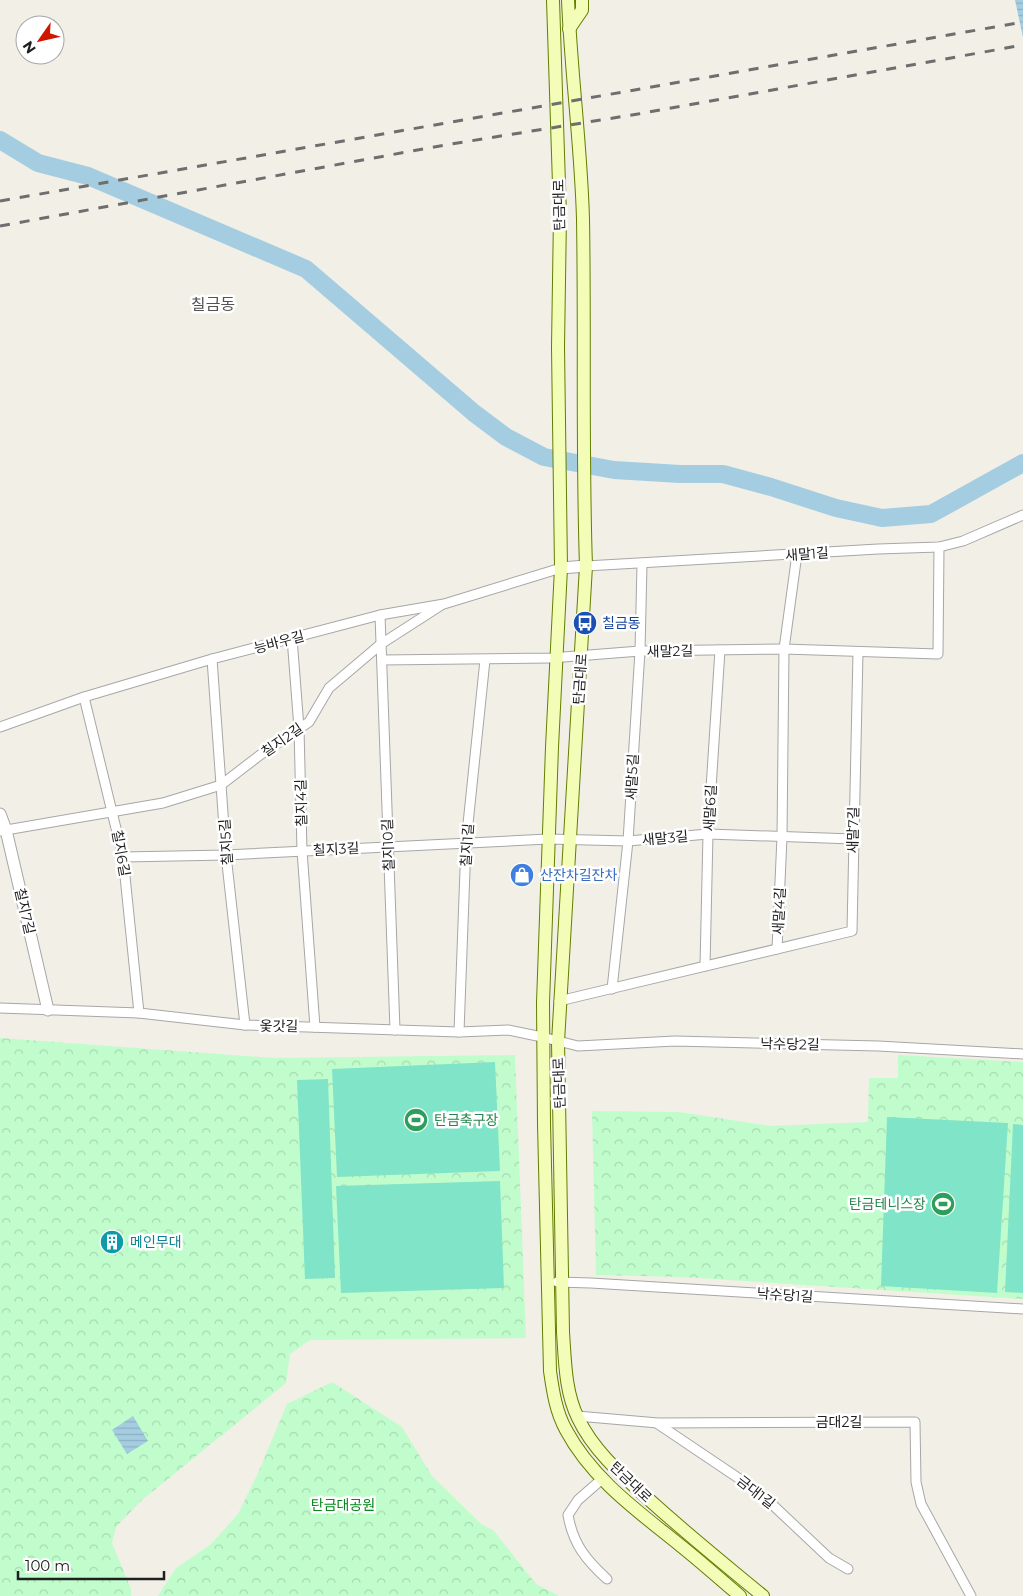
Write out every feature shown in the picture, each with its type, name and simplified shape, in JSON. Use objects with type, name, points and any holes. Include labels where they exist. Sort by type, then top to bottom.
[{"type":"main road","name":"탄금대로","points":[[568,0],[577,106],[583,217],[583,489],[586,566],[559,1001],[563,1332],[566,1375],[577,1416],[593,1443],[664,1514],[763,1596]]},
{"type":"main road","points":[[569,28],[582,10],[582,0]]},
{"type":"main road","name":"탄금대로","points":[[551,4],[560,215],[558,347],[561,568],[548,839],[542,1037],[549,1360],[556,1404],[573,1443],[588,1462],[602,1479],[644,1517],[740,1596]]},
{"type":"street","name":"새말1길","points":[[586,566],[939,547],[963,541],[1023,515]]},
{"type":"street","name":"새말2길","points":[[557,658],[640,651],[784,649],[938,654],[939,547]]},
{"type":"street","name":"새말4길","points":[[559,1001],[777,949],[782,837],[784,649],[798,554]]},
{"type":"street","name":"새말5길","points":[[612,989],[628,841],[640,651],[642,564]]},
{"type":"street","points":[[561,568],[586,566]]},
{"type":"street","name":"능바우길","points":[[0,727],[84,697],[212,659],[380,615],[444,604],[561,568]]},
{"type":"street","name":"칠지2길","points":[[3,830],[163,803],[222,785],[260,755],[309,722],[329,688],[381,644],[444,604]]},
{"type":"street","points":[[380,615],[382,660],[557,658]]},
{"type":"street","name":"칠지4길","points":[[292,638],[299,728],[302,851],[316,1027]]},
{"type":"street","name":"새말6길","points":[[705,966],[708,834],[720,650]]},
{"type":"street","name":"새말7길","points":[[777,949],[852,931],[858,652]]},
{"type":"street","name":"칠지5길","points":[[212,659],[226,855],[245,1025]]},
{"type":"street","name":"칠지10길","points":[[382,660],[395,1030]]},
{"type":"street","name":"칠지1길","points":[[459,1032],[466,843],[485,660]]},
{"type":"street","name":"칠지6길","points":[[84,697],[124,857],[139,1013]]},
{"type":"street","name":"칠지7길","points":[[0,814],[48,1010]]},
{"type":"street","name":"새말3길","points":[[548,839],[628,841],[708,834],[853,839]]},
{"type":"street","name":"칠지3길","points":[[124,857],[226,855],[548,839]]},
{"type":"street","name":"옻갓길","points":[[0,1008],[139,1013],[245,1025],[459,1032],[508,1030],[558,1042]]},
{"type":"street","name":"낙수당2길","points":[[558,1042],[586,1046],[675,1041],[878,1046],[1023,1054]]},
{"type":"street","name":"낙수당1길","points":[[547,1282],[1023,1309]]},
{"type":"street","name":"금대2길","points":[[577,1416],[658,1423],[915,1422],[916,1482],[921,1504],[971,1596]]},
{"type":"street","name":"금대1길","points":[[658,1423],[760,1492],[829,1558],[848,1569]]},
{"type":"street","points":[[602,1479],[578,1500],[568,1515],[571,1533],[579,1548],[593,1566],[607,1579]]},
{"type":"green space","points":[[0,1038],[273,1058],[515,1055],[526,1338],[310,1340],[290,1354],[286,1383],[142,1500],[116,1527],[112,1543],[131,1589],[131,1596],[0,1596]]},
{"type":"green space","points":[[898,1055],[1023,1062],[1023,1299],[682,1277],[596,1275],[592,1111],[679,1112],[770,1126],[868,1122],[869,1078],[898,1078]]},
{"type":"green space","name":"탄금축구장","points":[[495,1062],[500,1171],[337,1177],[332,1069]]},
{"type":"green space","points":[[328,1079],[335,1278],[305,1279],[297,1080]]},
{"type":"green space","name":"탄금테니스장","points":[[887,1117],[1008,1123],[997,1293],[881,1286]]},
{"type":"green space","points":[[1013,1124],[1023,1125],[1023,1293],[1005,1292]]},
{"type":"green space","points":[[500,1181],[504,1288],[341,1293],[336,1186]]},
{"type":"green space","name":"탄금대공원","points":[[332,1382],[402,1427],[432,1476],[480,1523],[494,1531],[536,1584],[559,1596],[158,1596],[176,1568],[210,1545],[238,1514],[258,1473],[287,1404]]},
{"type":"water","points":[[1015,0],[1023,0],[1023,37]]},
{"type":"water","points":[[133,1416],[148,1441],[127,1454],[112,1430]]},
{"type":"waterway","points":[[0,140],[38,163],[88,176],[306,269],[474,413],[506,437],[544,457],[614,470],[680,474],[723,474],[836,508],[882,518],[931,514],[1023,463]]},
{"type":"railway","points":[[0,201],[1023,22]]},
{"type":"railway","points":[[0,226],[445,145],[638,114],[1023,45]]},
{"type":"place","name":"칠금동","points":[[585,623]]},
{"type":"place","name":"산잔차길잔차","points":[[522,875]]},
{"type":"place","name":"탄금축구장","points":[[416,1120]]},
{"type":"place","name":"탄금테니스장","points":[[943,1204]]},
{"type":"place","name":"메인무대","points":[[112,1242]]},
{"type":"district","name":"칠금동","points":[[213,304]]}]
